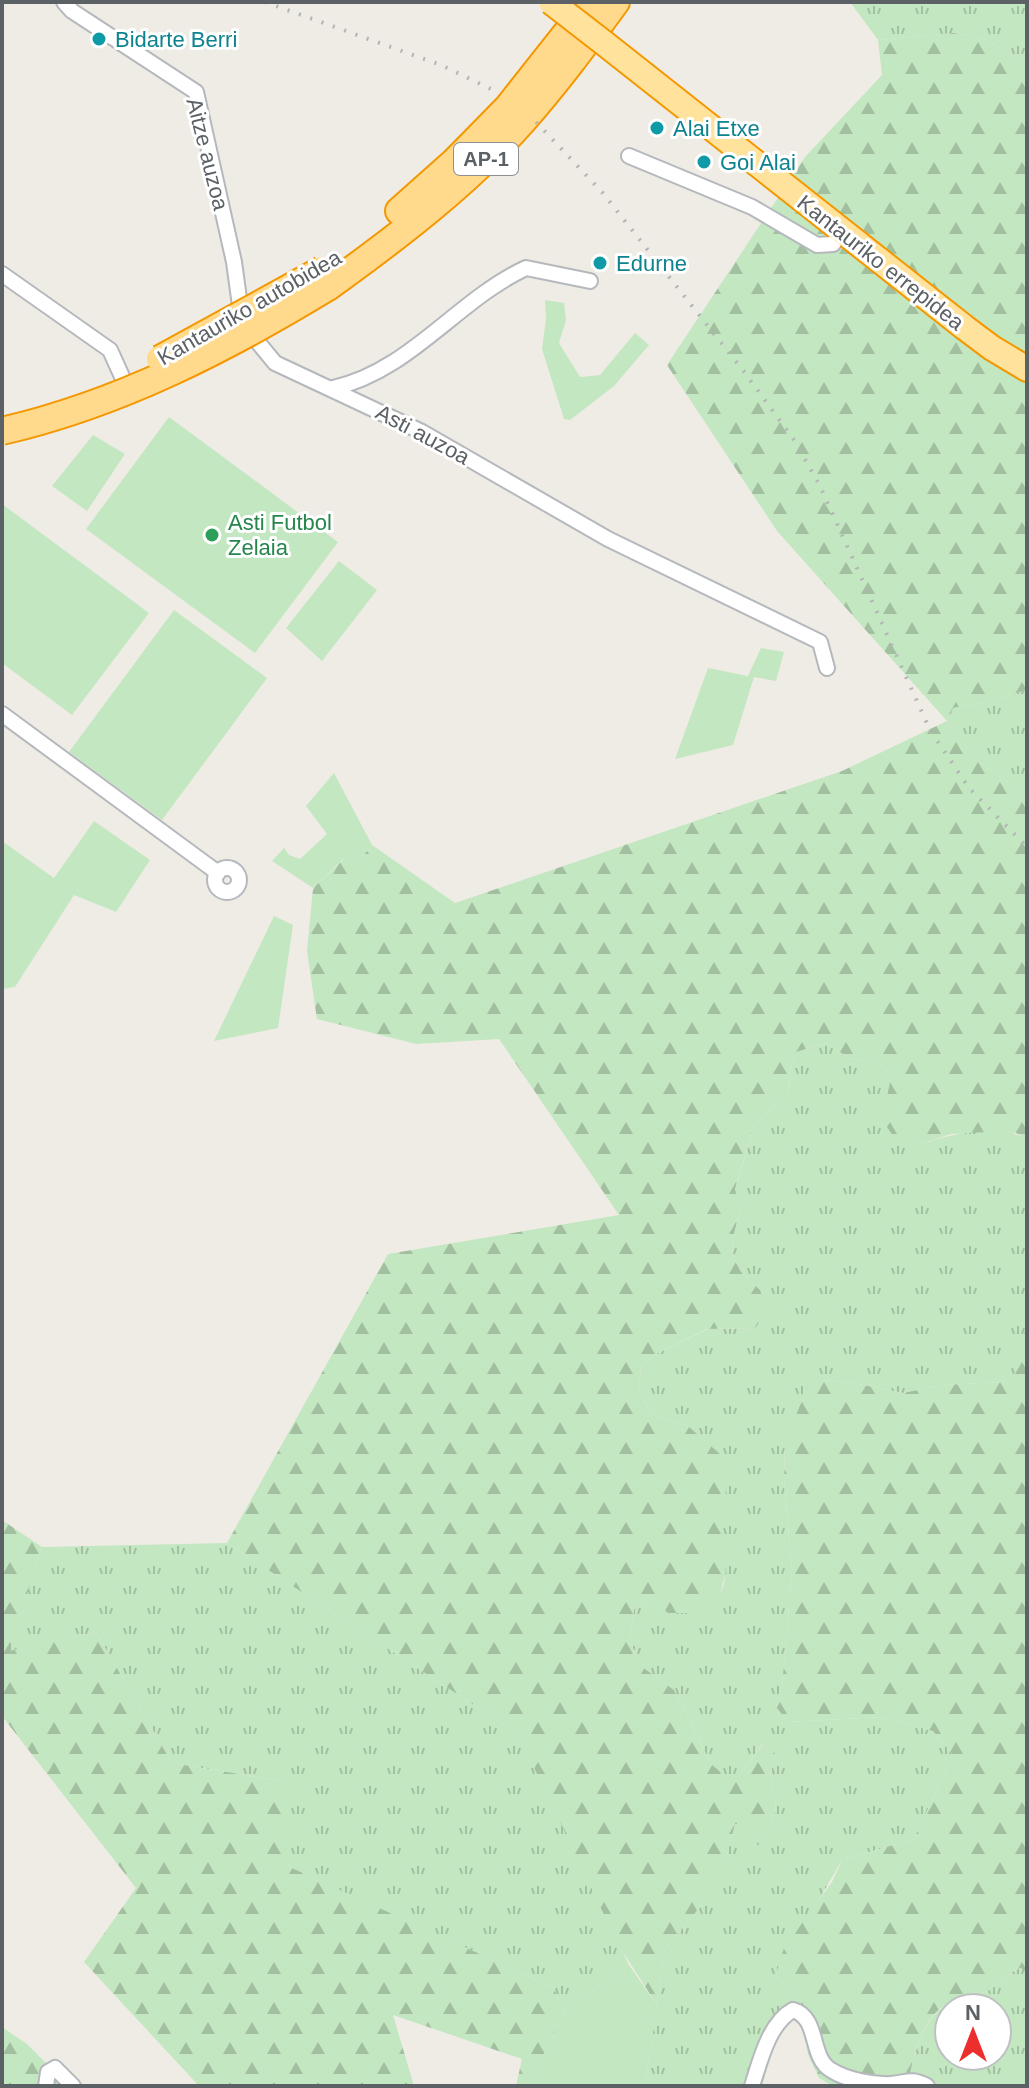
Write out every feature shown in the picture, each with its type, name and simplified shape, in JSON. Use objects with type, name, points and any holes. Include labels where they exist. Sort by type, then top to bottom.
[{"type":"highway","name":"Kantauriko errepidea","points":[[551,2],[982,341],[1027,369]]},
{"type":"highway","name":"Kantauriko autobidea","points":[[2,431],[86,406],[210,355],[325,278],[454,162],[508,107],[591,2]]},
{"type":"highway","name":"Kantauriko autobidea","points":[[2,417],[174,353],[377,252],[482,163],[522,122],[569,67],[616,2]]},
{"type":"street","name":"Aitze auzoa","points":[[64,2],[72,11],[196,92],[234,262],[243,324]]},
{"type":"street","points":[[629,156],[752,207],[817,245],[833,244],[841,232]]},
{"type":"street","points":[[333,388],[362,380],[387,365],[489,289],[526,268],[590,281]]},
{"type":"street","points":[[2,274],[110,350],[124,381]]},
{"type":"street","points":[[2,417],[62,403],[124,381],[243,324]]},
{"type":"street","name":"Asti auzoa","points":[[243,324],[275,363],[422,432],[608,539],[820,642],[827,668]]},
{"type":"street","points":[[2,714],[218,873]]},
{"type":"street","points":[[752,2086],[766,2046],[786,2014],[793,2010],[800,2012],[809,2023],[821,2063],[833,2072],[865,2082],[893,2084],[908,2079],[927,2086]]},
{"type":"street","points":[[46,2086],[48,2072],[55,2068],[73,2086]]},
{"type":"green space","points":[[850,2],[1027,2],[1027,65],[987,40],[954,33],[878,40]]},
{"type":"green space","points":[[954,33],[987,40],[1027,65],[1027,690],[953,708],[947,721],[777,531],[667,365],[805,157],[882,75],[878,40]]},
{"type":"green space","points":[[545,300],[564,303],[566,320],[559,343],[580,377],[600,375],[635,333],[649,345],[614,386],[570,420],[564,419],[542,349]]},
{"type":"green space","name":"Asti Futbol Zelaia","points":[[169,417],[338,542],[255,653],[86,529]]},
{"type":"green space","points":[[93,435],[125,454],[87,511],[52,486]]},
{"type":"green space","points":[[2,504],[149,613],[72,715],[2,663]]},
{"type":"green space","points":[[339,561],[377,590],[322,661],[286,628]]},
{"type":"green space","points":[[174,610],[267,678],[162,820],[69,752]]},
{"type":"green space","points":[[761,648],[784,652],[776,681],[754,677],[733,745],[675,759],[708,668],[748,676]]},
{"type":"green space","points":[[1027,690],[1027,801],[963,750],[947,721],[953,708]]},
{"type":"green space","points":[[947,721],[963,750],[1027,801],[1027,1139],[1016,1133],[987,1132],[951,1134],[921,1144],[896,1140],[882,1120],[891,1078],[884,1066],[849,1058],[826,1043],[796,1052],[789,1074],[790,1092],[754,1126],[735,1189],[740,1211],[732,1255],[741,1272],[760,1290],[767,1313],[755,1328],[707,1329],[652,1356],[641,1368],[639,1389],[650,1413],[689,1427],[720,1454],[727,1472],[721,1558],[726,1572],[719,1597],[700,1613],[668,1613],[652,1599],[634,1609],[629,1641],[645,1669],[674,1690],[711,1764],[734,1783],[769,1740],[775,1754],[770,1777],[776,1805],[770,1830],[759,1845],[746,1843],[741,1824],[735,1824],[726,1859],[716,1878],[696,1912],[665,1949],[657,2005],[619,1946],[518,1734],[227,1543],[388,1254],[619,1215],[499,1039],[416,1044],[317,1019],[307,951],[313,888],[344,859],[353,867],[372,845],[455,903],[842,771]]},
{"type":"green space","points":[[334,773],[372,845],[353,867],[343,859],[313,888],[272,861],[284,848],[289,855],[300,859],[327,834],[306,806]]},
{"type":"green space","points":[[94,821],[150,860],[116,912],[74,895],[15,987],[2,989],[2,841],[54,878]]},
{"type":"green space","points":[[274,916],[293,925],[278,1028],[214,1041]]},
{"type":"green space","points":[[826,1043],[849,1058],[884,1066],[891,1077],[888,1099],[921,1144],[988,1130],[1027,1139],[1027,1323],[1014,1379],[942,1385],[903,1393],[824,1380],[785,1445],[784,1480],[792,1571],[782,1686],[776,1707],[788,1722],[881,1717],[933,1731],[953,1755],[914,1839],[842,1860],[776,1974],[796,2003],[798,2016],[787,2019],[776,2039],[762,2086],[645,2086],[665,1949],[696,1912],[726,1859],[735,1824],[741,1824],[747,1843],[759,1845],[770,1830],[776,1805],[770,1777],[775,1754],[762,1744],[734,1784],[711,1764],[674,1690],[645,1669],[629,1641],[634,1609],[652,1599],[700,1613],[718,1596],[725,1576],[689,1427],[650,1413],[639,1389],[641,1368],[652,1356],[708,1329],[755,1328],[760,1290],[741,1272],[732,1255],[740,1211],[735,1190],[754,1126],[790,1092],[789,1074],[796,1052]]},
{"type":"green space","points":[[1027,1323],[1027,1973],[1021,1968],[1016,1970],[984,1992],[933,1992],[933,2016],[919,2042],[908,2086],[833,2086],[819,2078],[809,2057],[796,2003],[776,1974],[784,1948],[832,1882],[842,1860],[914,1839],[953,1755],[933,1731],[881,1717],[788,1722],[776,1707],[782,1686],[792,1571],[784,1480],[785,1445],[806,1389],[824,1380],[903,1393],[942,1385],[1013,1379]]},
{"type":"green space","points":[[2,1520],[42,1547],[9,1651],[96,1632],[172,1763],[281,1781],[283,1864],[554,1988],[564,2012],[540,2063],[533,2086],[516,2086],[522,2059],[393,2015],[414,2086],[199,2086],[84,1962],[136,1888],[2,1716]]},
{"type":"green space","points":[[227,1543],[518,1734],[629,1965],[564,2012],[554,1988],[282,1864],[281,1781],[172,1763],[96,1632],[8,1652],[42,1547]]},
{"type":"green space","points":[[629,1965],[657,2005],[645,2086],[533,2086],[540,2063],[564,2012]]},
{"type":"green space","points":[[1022,1968],[1027,1973],[1027,2086],[908,2086],[919,2042],[933,2017],[933,2072],[1013,2072],[1013,1992],[984,1992]]},
{"type":"green space","points":[[2,2027],[27,2044],[69,2086],[2,2086]]},
{"type":"railway","points":[[265,2],[441,65],[497,92]]},
{"type":"railway","points":[[536,122],[602,192],[794,440],[820,486],[930,730],[969,788],[1027,847]]},
{"type":"place","name":"Bidarte Berri","points":[[99,39]]},
{"type":"place","name":"Alai Etxe","points":[[657,128]]},
{"type":"place","name":"Goi Alai","points":[[704,162]]},
{"type":"place","name":"Edurne","points":[[600,263]]},
{"type":"place","name":"Asti Futbol Zelaia","points":[[212,535]]}]
